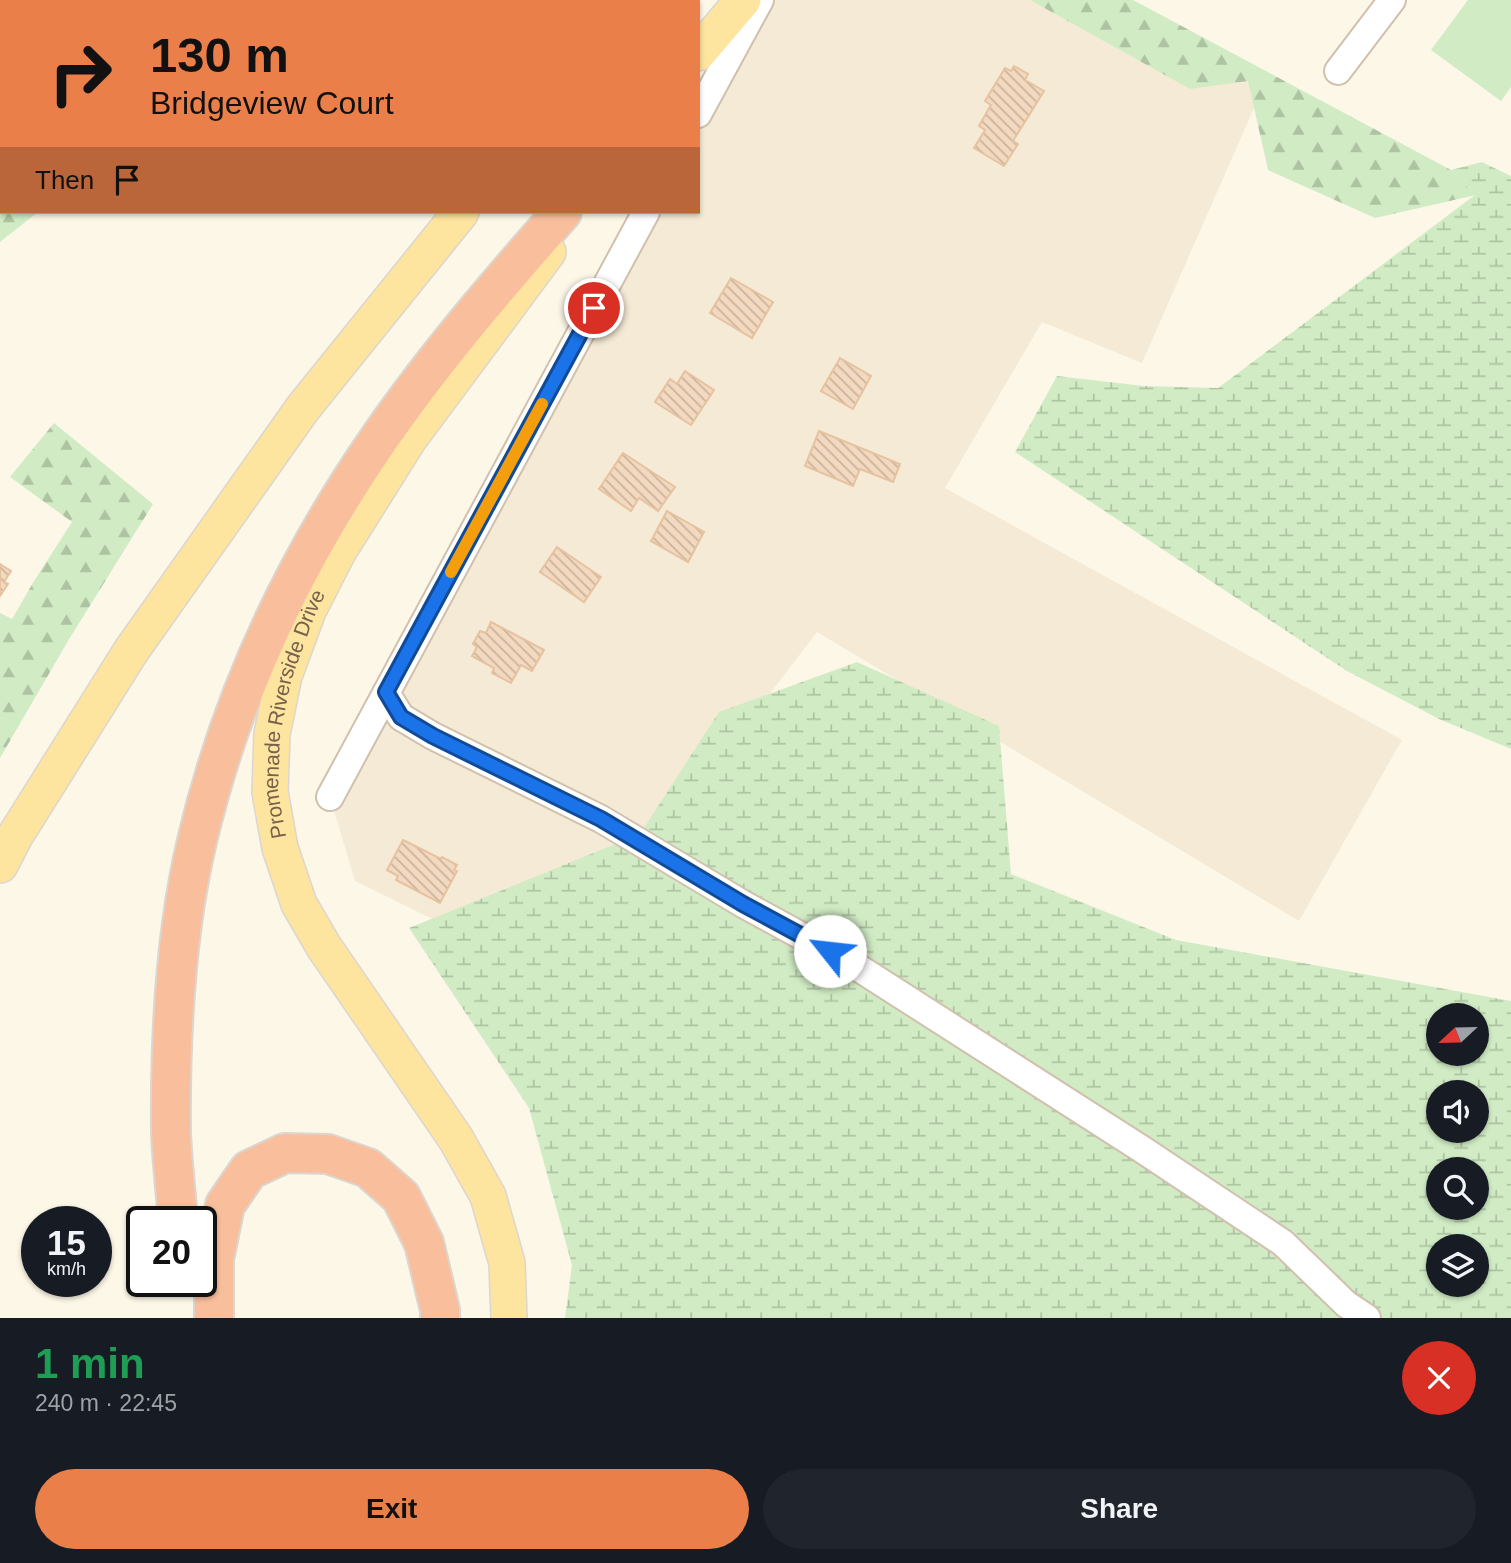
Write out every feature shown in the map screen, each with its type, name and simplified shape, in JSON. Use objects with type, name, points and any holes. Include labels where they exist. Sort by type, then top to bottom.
[{"type":"highway","points":[[177,1206],[171,1135],[173,1031],[181,933],[196,844],[215,770],[248,677],[323,526],[379,439],[469,319],[560,214]]},
{"type":"highway","points":[[214,1318],[214,1259],[225,1205],[250,1170],[285,1153],[328,1154],[368,1168],[401,1197],[424,1243],[440,1318]]},
{"type":"highway","points":[[191,1297],[195,1318]]},
{"type":"main road","points":[[700,52],[743,0]]},
{"type":"main road","points":[[0,864],[131,651],[303,408],[459,214]]},
{"type":"main road","name":"Promenade Riverside Drive","points":[[509,1318],[507,1263],[488,1196],[456,1139],[324,947],[299,904],[280,848],[270,792],[272,734],[284,676],[308,611],[338,552],[409,439],[577,214]]},
{"type":"street","points":[[700,110],[760,0]]},
{"type":"street","points":[[1338,71],[1392,0]]},
{"type":"street","points":[[330,797],[645,214]]},
{"type":"street","points":[[386,692],[401,717],[433,736],[601,819],[743,904],[851,963],[1283,1242],[1346,1304],[1367,1318]]},
{"type":"shaded area","points":[[760,0],[1129,0],[1268,76],[1142,363],[1042,322],[945,488],[1402,740],[1299,921],[817,632],[746,725],[514,959],[355,881],[330,797],[645,214],[700,214],[700,110]]},
{"type":"green space","points":[[1030,0],[1133,0],[1451,170],[1476,195],[1375,218],[1268,170],[1248,81],[1190,89]]},
{"type":"green space","points":[[1468,0],[1511,0],[1511,87],[1501,101],[1431,50]]},
{"type":"green space","points":[[1482,162],[1511,176],[1511,749],[1439,719],[1347,671],[1015,452],[1057,376],[1144,386],[1218,388],[1475,195],[1451,170]]},
{"type":"green space","points":[[0,214],[35,214],[0,242]]},
{"type":"green space","points":[[54,423],[153,504],[68,641],[0,758],[0,613],[12,619],[72,522],[10,477]]},
{"type":"green space","points":[[857,662],[999,726],[1011,874],[1176,940],[1511,1001],[1511,1318],[565,1318],[572,1265],[529,1108],[409,928],[640,834],[719,712]]},
{"type":"building","points":[[1014,66],[1028,74],[1025,80],[1044,91],[1013,141],[1018,144],[1004,166],[974,148],[985,130],[979,126],[991,105],[985,101],[1005,68],[1011,71]]},
{"type":"building","points":[[731,278],[773,302],[752,338],[710,313]]},
{"type":"building","points":[[840,358],[871,376],[853,409],[821,391]]},
{"type":"building","points":[[685,371],[714,390],[691,425],[655,402],[670,379],[677,384]]},
{"type":"building","points":[[819,431],[900,464],[893,482],[860,469],[853,486],[805,466]]},
{"type":"building","points":[[623,453],[675,487],[658,511],[639,498],[631,511],[599,489]]},
{"type":"building","points":[[667,511],[704,532],[688,562],[651,541]]},
{"type":"building","points":[[557,547],[601,577],[584,602],[540,572]]},
{"type":"building","points":[[0,564],[11,571],[4,582],[8,584],[0,596]]},
{"type":"building","points":[[491,622],[544,650],[532,671],[521,665],[511,683],[492,673],[494,668],[472,656],[477,647],[473,644],[480,631],[486,633]]},
{"type":"building","points":[[403,840],[457,865],[454,870],[457,871],[440,903],[396,880],[398,876],[387,870]]},
{"type":"slow traffic","points":[[451,572],[542,404]]},
{"type":"route","points":[[594,308],[386,692],[401,717],[433,736],[601,819],[743,904],[830,951]]}]
